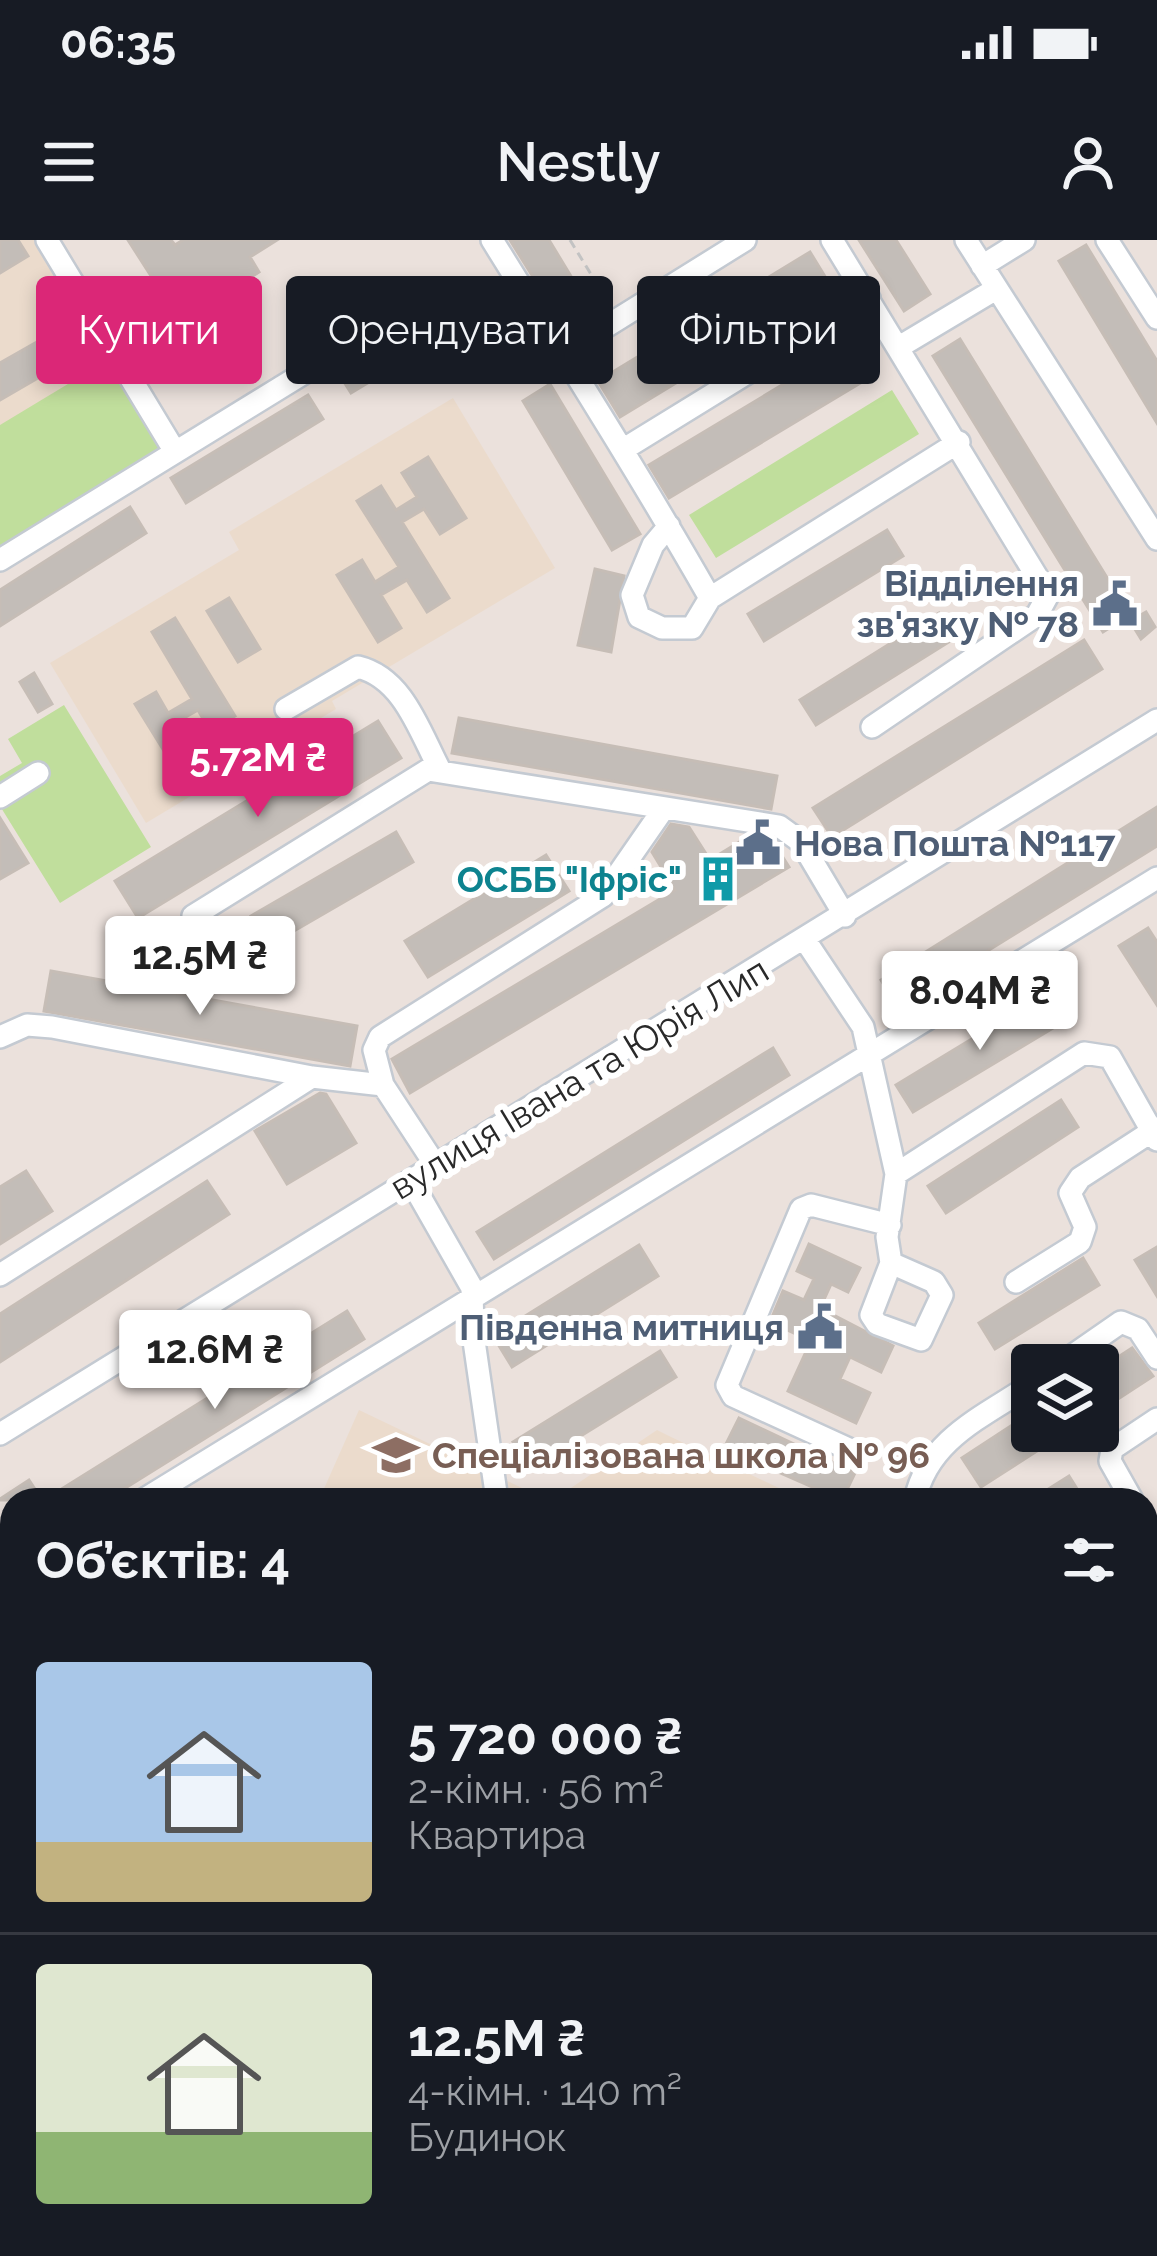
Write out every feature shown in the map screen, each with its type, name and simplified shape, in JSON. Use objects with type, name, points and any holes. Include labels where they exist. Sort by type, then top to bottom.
[{"type":"street","points":[[47,240],[174,450]]},
{"type":"street","points":[[492,240],[514,276]]},
{"type":"street","points":[[613,323],[745,240]]},
{"type":"street","points":[[832,240],[855,276]]},
{"type":"street","points":[[966,240],[1157,538]]},
{"type":"street","points":[[982,266],[1024,240]]},
{"type":"street","points":[[1107,240],[1157,318]]},
{"type":"street","points":[[899,347],[997,289]]},
{"type":"street","points":[[872,727],[1046,607],[1046,584],[880,316]]},
{"type":"street","points":[[0,560],[286,384]]},
{"type":"street","points":[[582,384],[710,598]]},
{"type":"street","points":[[624,449],[729,384]]},
{"type":"street","points":[[669,526],[652,545],[632,596],[640,617],[662,628],[692,628],[710,598],[959,442]]},
{"type":"street","points":[[286,709],[358,667],[376,671],[392,682],[441,772]]},
{"type":"street","name":"вулиця Івана та Юрія Лип","points":[[0,1434],[1157,720]]},
{"type":"street","points":[[193,916],[416,776],[441,772],[788,830],[845,916]]},
{"type":"street","points":[[0,796],[38,773]]},
{"type":"street","points":[[436,1166],[383,1085],[374,1050],[380,1037],[603,896],[662,811]]},
{"type":"street","points":[[162,1488],[1157,879]]},
{"type":"street","points":[[805,940],[863,1027],[886,1149],[896,1174],[891,1263]]},
{"type":"street","points":[[0,1037],[27,1024],[52,1027],[312,1077],[383,1085]]},
{"type":"street","points":[[896,1174],[1084,1053],[1110,1057],[1155,1133],[1080,1178],[1070,1193],[1085,1227],[1080,1242],[1016,1282]]},
{"type":"street","points":[[0,1275],[312,1077]]},
{"type":"street","points":[[411,1181],[466,1273],[496,1488]]},
{"type":"street","points":[[851,1450],[733,1396],[728,1385],[800,1209],[811,1205],[890,1225]]},
{"type":"street","points":[[1089,1344],[1121,1322],[1138,1329],[1157,1358]]},
{"type":"street","points":[[917,1488],[935,1451],[1011,1399]]},
{"type":"street","points":[[1125,1488],[1110,1461],[1112,1449],[1157,1419]]},
{"type":"path","points":[[570,240],[619,319]]},
{"type":"shaded area","points":[[0,240],[62,240],[84,276],[36,276],[36,384],[149,384],[190,452],[0,565]]},
{"type":"shaded area","points":[[453,398],[555,568],[332,701],[336,709],[146,823],[50,663],[239,550],[229,532]]},
{"type":"shaded area","name":"Спеціалізована школа № 96","points":[[359,1410],[522,1488],[324,1488]]},
{"type":"shaded area","points":[[657,1430],[779,1488],[571,1488]]},
{"type":"green space","points":[[68,384],[134,384],[175,452],[0,559],[0,425]]},
{"type":"green space","points":[[892,390],[919,434],[716,558],[689,515]]},
{"type":"green space","points":[[64,705],[151,847],[60,903],[0,806],[0,776],[22,763],[8,739]]},
{"type":"building","points":[[0,240],[18,240],[28,256],[0,273]]},
{"type":"building","points":[[128,240],[171,240],[175,245],[183,240],[277,240],[250,257],[259,272],[253,276],[151,276]]},
{"type":"building","points":[[510,240],[549,240],[571,276],[532,276]]},
{"type":"building","points":[[859,240],[896,240],[930,294],[904,311]]},
{"type":"building","points":[[1086,245],[1157,361],[1157,423],[1059,261]]},
{"type":"building","points":[[810,252],[825,276],[771,276]]},
{"type":"building","points":[[960,339],[1130,615],[1103,632],[933,356]]},
{"type":"building","points":[[36,343],[36,379],[0,400],[0,363]]},
{"type":"building","points":[[637,357],[637,384],[674,384],[620,417],[600,384],[613,384],[613,372]]},
{"type":"building","points":[[345,384],[366,384],[351,393]]},
{"type":"building","points":[[550,384],[640,534],[612,550],[523,401]]},
{"type":"building","points":[[784,384],[859,384],[669,498],[649,465]]},
{"type":"building","points":[[308,395],[323,419],[186,503],[171,478]]},
{"type":"building","points":[[428,457],[466,518],[440,534],[424,509],[402,522],[449,598],[427,612],[407,580],[381,595],[401,628],[378,642],[337,575],[362,560],[375,582],[399,567],[357,501],[381,486],[396,510],[417,497],[402,473]]},
{"type":"building","points":[[130,507],[146,533],[0,626],[0,590]]},
{"type":"building","points":[[887,530],[903,556],[764,641],[748,614]]},
{"type":"building","points":[[595,569],[624,576],[611,652],[578,645]]},
{"type":"building","points":[[229,598],[260,649],[238,662],[207,611]]},
{"type":"building","points":[[1146,612],[1155,627],[1141,639],[1130,621]]},
{"type":"building","points":[[939,613],[955,638],[816,725],[800,700]]},
{"type":"building","points":[[175,618],[235,716],[210,731],[198,710],[177,722],[196,753],[174,767],[135,704],[156,692],[168,713],[192,699],[152,632]]},
{"type":"building","points":[[1084,640],[1102,669],[832,837],[813,808]]},
{"type":"building","points":[[34,673],[52,704],[38,712],[20,682]]},
{"type":"building","points":[[459,718],[777,776],[771,809],[452,753]]},
{"type":"building","points":[[378,721],[401,758],[138,918],[115,881]]},
{"type":"building","points":[[1157,807],[1157,846],[897,1007],[881,980]]},
{"type":"building","points":[[0,818],[28,863],[0,879]]},
{"type":"building","points":[[671,824],[689,827],[710,860],[749,836],[772,840],[789,867],[410,1093],[392,1059],[675,890],[652,852]]},
{"type":"building","points":[[396,832],[413,862],[268,946],[251,916]]},
{"type":"building","points":[[546,855],[569,891],[428,977],[405,941]]},
{"type":"building","points":[[1148,928],[1157,942],[1157,1005],[1119,946]]},
{"type":"building","points":[[51,971],[357,1026],[350,1066],[44,1011]]},
{"type":"building","points":[[1046,994],[1063,1022],[913,1112],[896,1085]]},
{"type":"building","points":[[773,1048],[789,1075],[494,1259],[477,1232]]},
{"type":"building","points":[[320,1093],[326,1094],[356,1143],[287,1184],[255,1131]]},
{"type":"building","points":[[1061,1100],[1078,1127],[946,1213],[928,1186]]},
{"type":"building","points":[[26,1171],[52,1211],[0,1244],[0,1187]]},
{"type":"building","points":[[207,1181],[229,1214],[0,1362],[0,1314]]},
{"type":"building","name":"Південна митниця","points":[[809,1244],[860,1268],[848,1292],[831,1284],[820,1308],[893,1346],[881,1372],[850,1357],[840,1379],[870,1393],[856,1423],[788,1391],[811,1341],[770,1322],[783,1291],[804,1300],[814,1279],[797,1271]]},
{"type":"building","points":[[639,1245],[658,1276],[512,1367],[493,1336]]},
{"type":"building","points":[[1157,1247],[1157,1296],[1135,1260]]},
{"type":"building","points":[[1083,1258],[1099,1285],[995,1349],[979,1323]]},
{"type":"building","points":[[347,1311],[364,1339],[125,1488],[63,1488]]},
{"type":"building","points":[[1132,1348],[1153,1376],[1119,1398],[1119,1356]]},
{"type":"building","points":[[660,1351],[676,1377],[529,1468],[513,1442]]},
{"type":"building","points":[[739,1418],[855,1473],[848,1488],[815,1488],[724,1448]]},
{"type":"building","points":[[1011,1426],[1011,1452],[1035,1452],[981,1487],[962,1458]]},
{"type":"building","points":[[1069,1476],[1076,1488],[1050,1488]]},
{"type":"place","name":"Відділення зв'язку № 78","points":[[1115,604]]},
{"type":"place","name":"Нова Пошта №117","points":[[758,843]]},
{"type":"place","name":"ОСББ \"Іфріс\"","points":[[718,879]]},
{"type":"place","name":"Південна митниця","points":[[820,1327]]},
{"type":"place","name":"Спеціалізована школа № 96","points":[[396,1455]]}]
